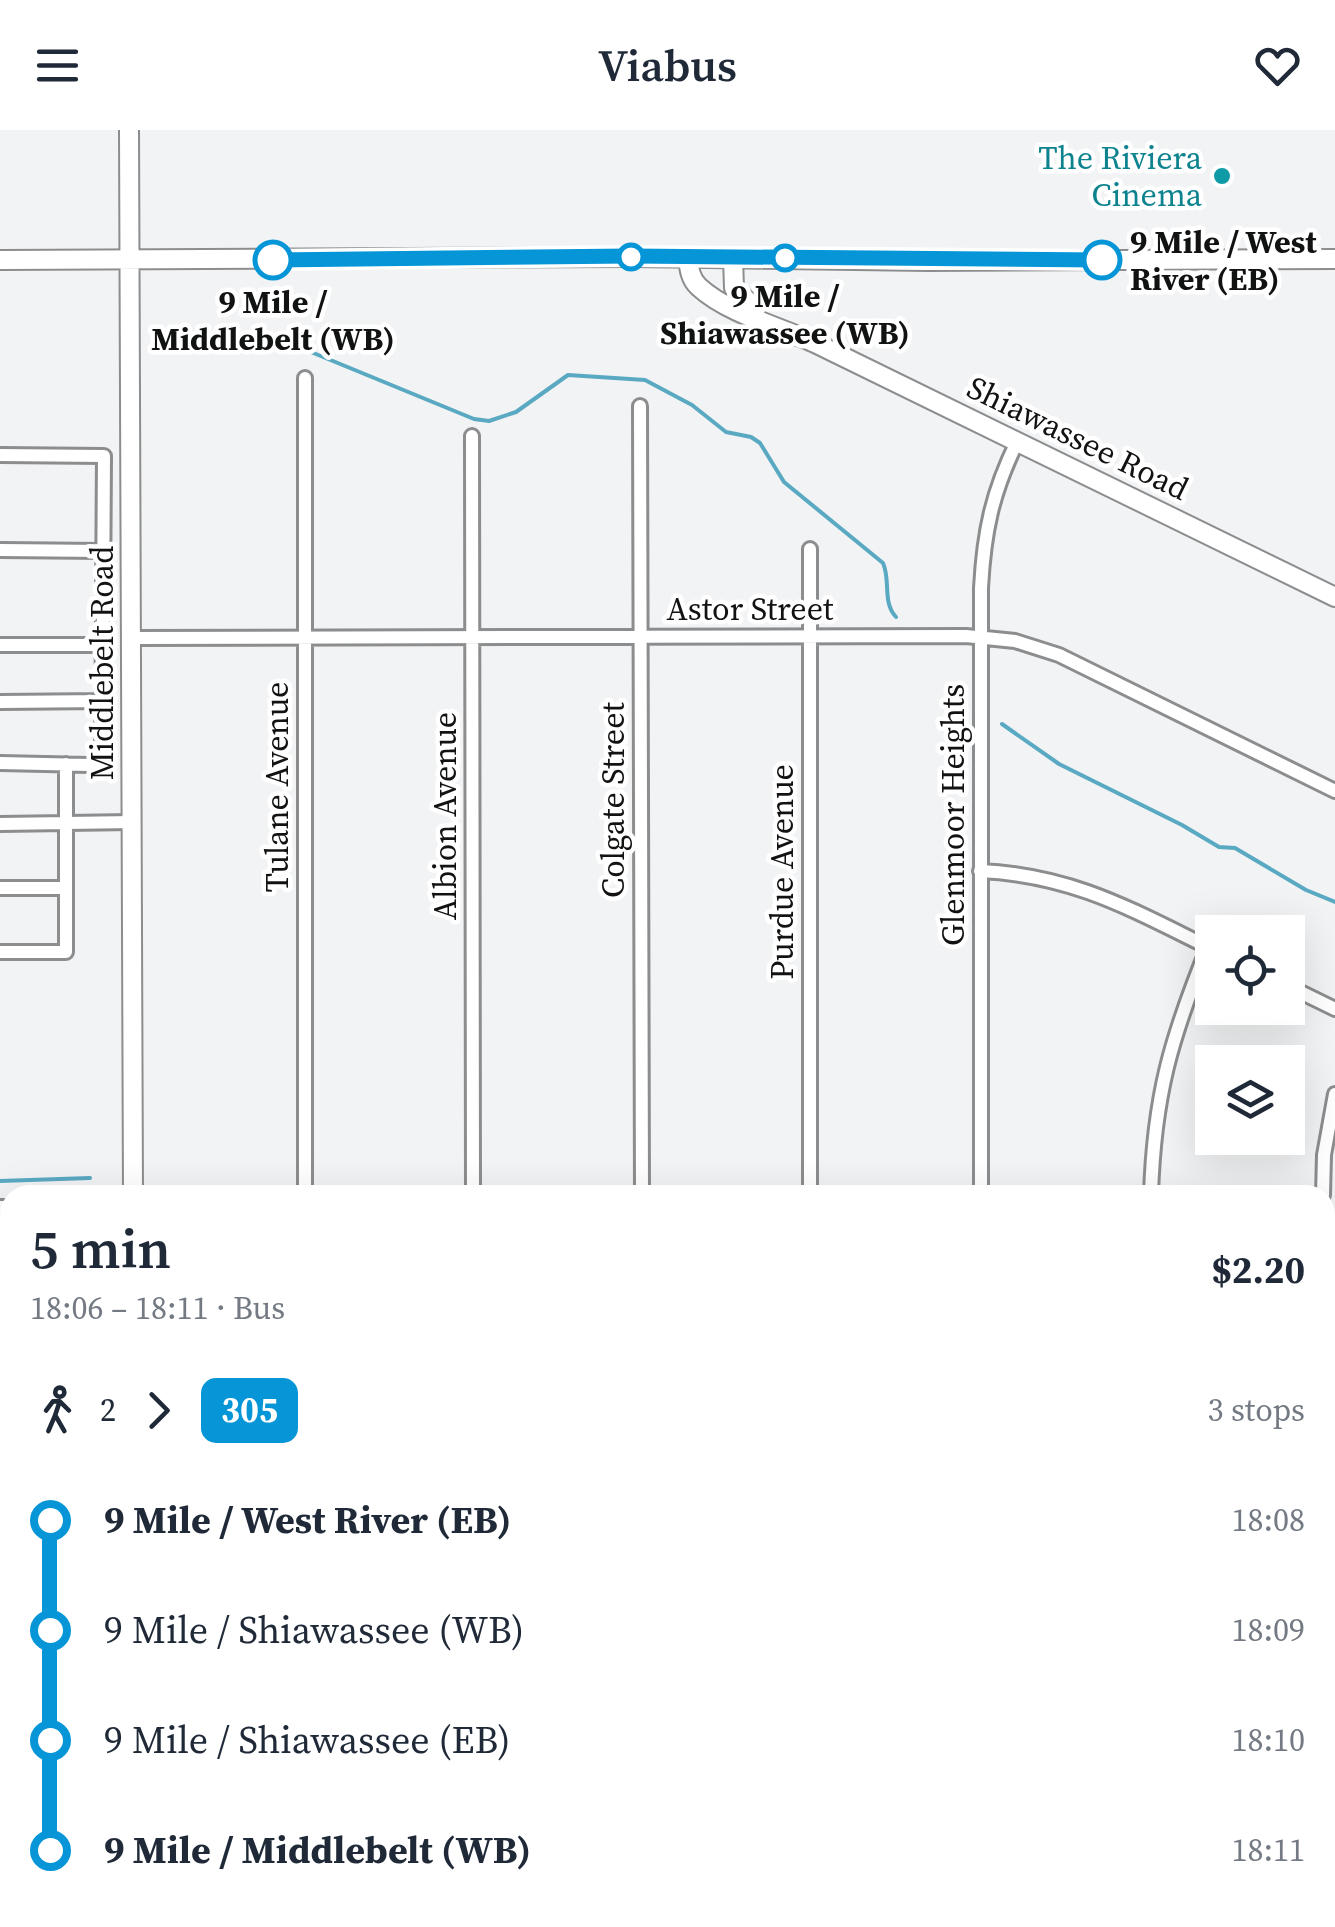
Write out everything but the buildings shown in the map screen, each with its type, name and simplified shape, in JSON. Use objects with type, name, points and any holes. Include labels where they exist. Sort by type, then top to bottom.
[{"type":"street","name":"Middlebelt Road","points":[[130,130],[133,1185]]},
{"type":"street","name":"Shiawassee Road","points":[[688,257],[696,285],[751,316],[794,333],[1335,597]]},
{"type":"street","name":"Shiawassee Road","points":[[733,258],[733,283],[738,294],[794,333]]},
{"type":"street","points":[[0,260],[1335,259]]},
{"type":"street","name":"Tulane Avenue","points":[[304,378],[305,1185]]},
{"type":"street","name":"Colgate Street","points":[[640,406],[642,1185]]},
{"type":"street","name":"Albion Avenue","points":[[472,436],[473,1185]]},
{"type":"street","name":"Glenmoor Heights","points":[[982,1185],[981,588],[988,513],[1017,442]]},
{"type":"street","points":[[0,455],[104,456],[100,763],[0,763]]},
{"type":"street","name":"Purdue Avenue","points":[[810,549],[810,1185]]},
{"type":"street","points":[[0,550],[103,552]]},
{"type":"street","name":"Astor Street","points":[[132,638],[810,636],[982,637],[1015,641],[1058,656],[1335,791]]},
{"type":"street","points":[[0,645],[103,645]]},
{"type":"street","points":[[0,702],[103,702]]},
{"type":"street","points":[[0,952],[66,952],[66,764]]},
{"type":"street","points":[[0,824],[133,822]]},
{"type":"street","points":[[980,871],[1024,873],[1072,885],[1195,941]]},
{"type":"street","points":[[0,888],[66,888]]},
{"type":"street","points":[[1151,1185],[1154,1122],[1162,1080],[1195,984]]},
{"type":"street","points":[[1305,994],[1335,1009]]},
{"type":"street","points":[[1323,1185],[1335,1094]]},
{"type":"waterway","points":[[170,342],[311,352],[474,419],[489,421],[516,412],[568,375],[645,380],[692,405],[726,432],[760,443],[784,482],[883,563],[889,605],[896,617]]},
{"type":"waterway","points":[[1002,724],[1059,764],[1219,847],[1235,848],[1306,890],[1335,902]]},
{"type":"waterway","points":[[0,1181],[90,1178]]},
{"type":"bus line","name":"305","points":[[273,260],[631,256],[1102,260]]},
{"type":"place","name":"The Riviera Cinema","points":[[1222,176]]},
{"type":"place","name":"9 Mile / Shiawassee (WB)","points":[[785,258]]},
{"type":"place","name":"9 Mile / Middlebelt (WB)","points":[[273,260]]},
{"type":"place","name":"9 Mile / West River (EB)","points":[[1102,260]]}]
